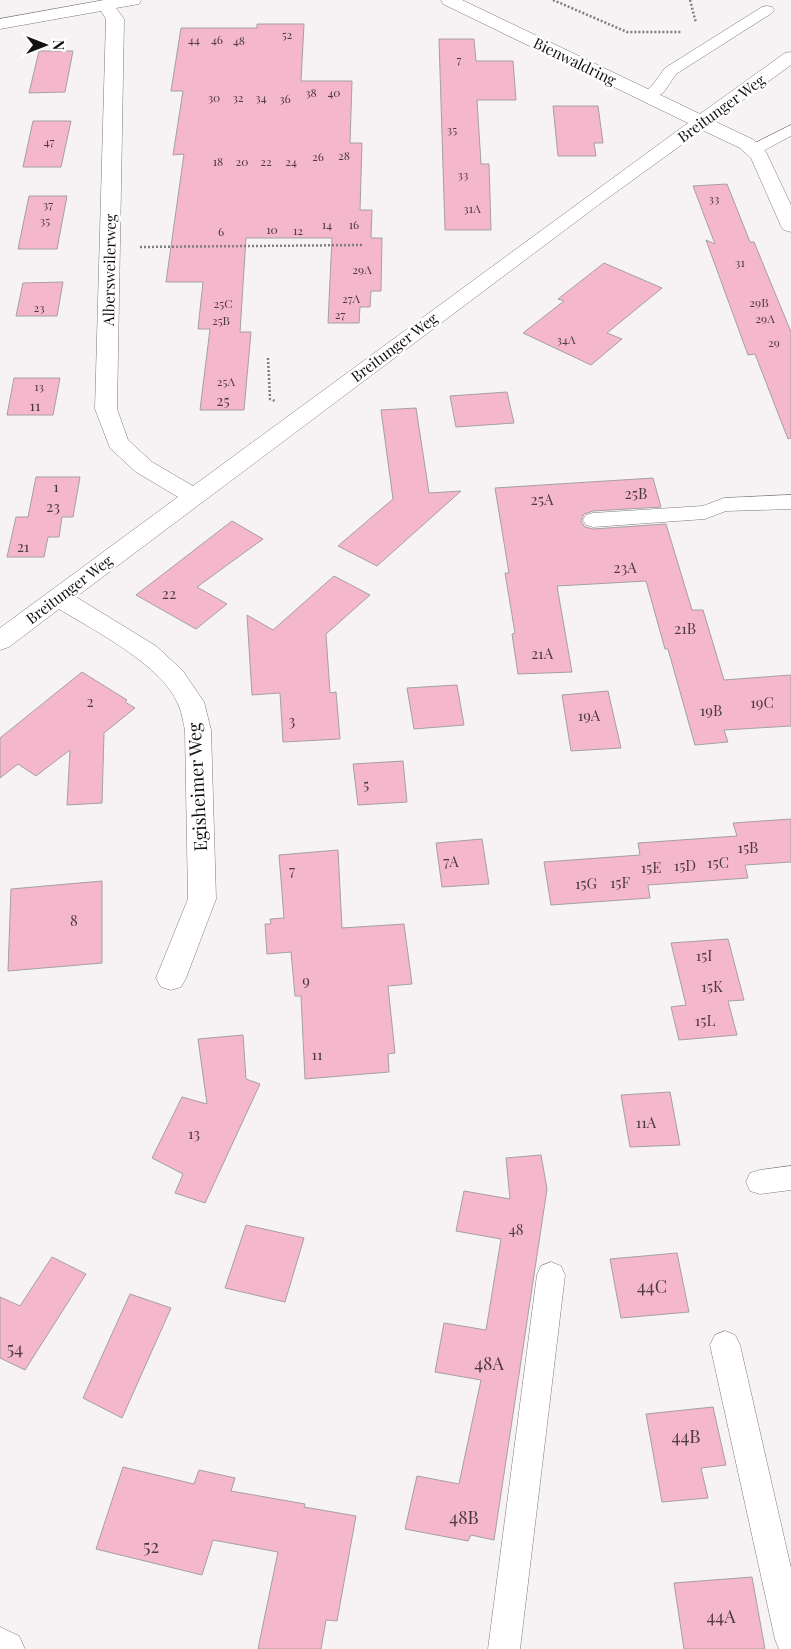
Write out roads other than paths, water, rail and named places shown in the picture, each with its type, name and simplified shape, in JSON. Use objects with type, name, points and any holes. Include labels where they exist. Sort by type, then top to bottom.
[{"type":"street","points":[[0,24],[133,0]]},
{"type":"street","name":"Bienwaldring","points":[[449,0],[746,144],[753,150]]},
{"type":"street","name":"Albersweilerweg","points":[[105,5],[115,19],[106,409],[118,443],[144,467],[194,496]]},
{"type":"street","name":"Breitunger Weg","points":[[0,641],[791,57]]},
{"type":"street","points":[[753,150],[759,156],[791,226]]},
{"type":"street","name":"Egisheimer Weg","points":[[58,597],[147,652],[174,677],[190,702],[198,730],[202,899],[171,978]]},
{"type":"street","points":[[0,1646],[6,1649]]},
{"type":"lane","points":[[647,96],[658,89],[670,71],[767,10]]},
{"type":"lane","points":[[753,150],[791,130]]},
{"type":"lane","points":[[593,520],[705,512],[724,505],[791,502]]},
{"type":"lane","points":[[760,1182],[791,1178]]},
{"type":"lane","points":[[504,1649],[551,1275]]},
{"type":"lane","points":[[725,1345],[791,1639]]}]
